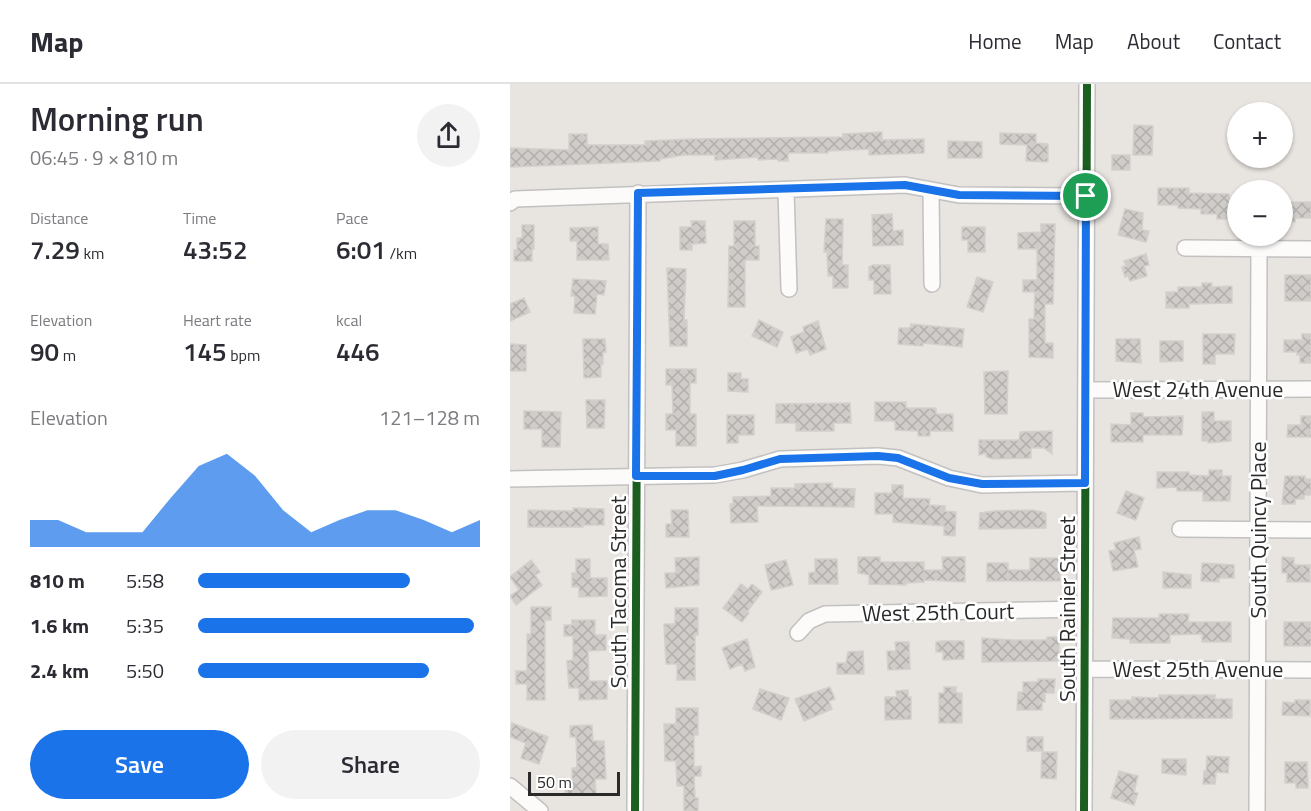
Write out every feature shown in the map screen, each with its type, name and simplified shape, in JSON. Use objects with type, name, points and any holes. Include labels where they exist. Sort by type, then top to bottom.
[{"type":"street","name":"South Rainier Street","points":[[1084,811],[1087,84]]},
{"type":"street","points":[[510,203],[515,199],[638,193],[905,185],[959,195],[1086,196]]},
{"type":"street","points":[[786,189],[789,289]]},
{"type":"street","points":[[931,190],[932,284]]},
{"type":"street","name":"South Tacoma Street","points":[[635,811],[638,193]]},
{"type":"street","points":[[1185,248],[1311,249]]},
{"type":"street","name":"South Quincy Place","points":[[1257,811],[1259,248]]},
{"type":"street","name":"West 24th Avenue","points":[[1086,390],[1311,389]]},
{"type":"street","points":[[510,479],[715,476],[780,459],[878,456],[915,463],[966,483],[1085,483]]},
{"type":"street","points":[[1180,529],[1311,530]]},
{"type":"street","name":"West 25th Court","points":[[798,633],[809,621],[825,614],[1085,609]]},
{"type":"street","name":"West 25th Avenue","points":[[1085,669],[1311,670]]},
{"type":"street","points":[[510,786],[540,811]]},
{"type":"building","points":[[1134,125],[1153,126],[1152,155],[1133,155]]},
{"type":"building","points":[[882,132],[882,140],[924,139],[924,153],[869,155],[869,149],[828,151],[828,153],[788,153],[788,161],[758,160],[758,157],[715,160],[715,155],[684,155],[660,159],[660,161],[510,167],[510,148],[569,150],[569,134],[587,134],[587,145],[645,145],[645,141],[843,137],[843,134]]},
{"type":"building","points":[[1000,133],[1036,134],[1036,143],[1048,144],[1048,162],[1026,161],[1027,145],[1000,144]]},
{"type":"building","points":[[948,141],[982,142],[982,158],[948,158]]},
{"type":"building","points":[[1112,155],[1130,155],[1130,170],[1112,170]]},
{"type":"building","points":[[1158,188],[1189,188],[1189,193],[1227,194],[1227,219],[1217,219],[1217,214],[1201,214],[1201,209],[1178,208],[1178,205],[1158,205]]},
{"type":"building","points":[[1293,202],[1311,202],[1311,218],[1295,218],[1295,222],[1293,222]]},
{"type":"building","points":[[1125,209],[1143,213],[1142,230],[1149,231],[1146,242],[1118,235]]},
{"type":"building","points":[[892,214],[893,231],[903,230],[903,245],[873,246],[872,215]]},
{"type":"building","points":[[826,219],[843,219],[842,265],[848,265],[848,288],[833,288],[833,276],[828,276],[827,252],[824,252]]},
{"type":"building","points":[[691,221],[705,221],[706,243],[692,244],[692,250],[680,250],[680,227],[692,227]]},
{"type":"building","points":[[734,221],[755,221],[755,246],[759,246],[759,260],[745,260],[745,307],[728,307],[729,246],[734,246]]},
{"type":"building","points":[[1041,224],[1055,224],[1053,304],[1045,304],[1045,343],[1053,343],[1053,358],[1029,357],[1029,319],[1034,319],[1035,292],[1023,292],[1023,280],[1037,280],[1037,249],[1018,249],[1018,233],[1041,232]]},
{"type":"building","points":[[522,225],[534,225],[532,261],[514,261],[517,238],[522,238]]},
{"type":"building","points":[[598,227],[598,244],[608,244],[609,260],[577,260],[577,241],[570,241],[570,228]]},
{"type":"building","points":[[962,227],[985,227],[985,252],[968,252],[968,240],[962,240]]},
{"type":"building","points":[[1146,254],[1149,265],[1144,266],[1147,276],[1130,281],[1128,276],[1125,277],[1122,267],[1126,266],[1124,261]]},
{"type":"building","points":[[890,265],[891,294],[874,294],[874,280],[869,280],[869,267]]},
{"type":"building","points":[[667,268],[686,269],[684,320],[687,320],[687,346],[670,346]]},
{"type":"building","points":[[1285,275],[1311,275],[1311,301],[1285,301]]},
{"type":"building","points":[[977,277],[993,282],[983,312],[967,307]]},
{"type":"building","points":[[573,279],[606,281],[604,295],[597,294],[595,314],[574,313],[575,296],[571,296]]},
{"type":"building","points":[[1202,283],[1212,283],[1212,287],[1232,286],[1232,303],[1189,304],[1189,308],[1166,308],[1166,292],[1178,292],[1178,287],[1202,287]]},
{"type":"building","points":[[524,298],[530,312],[510,321],[510,304]]},
{"type":"building","points":[[759,320],[783,332],[777,347],[752,336]]},
{"type":"building","points":[[818,321],[826,349],[810,355],[808,349],[796,353],[791,337],[804,332],[803,327]]},
{"type":"building","points":[[911,324],[964,329],[962,347],[923,343],[923,346],[898,344],[899,328],[910,328]]},
{"type":"building","points":[[1203,334],[1235,334],[1234,354],[1215,354],[1215,364],[1203,364]]},
{"type":"building","points":[[1302,334],[1311,334],[1311,363],[1300,363],[1300,355],[1297,355],[1297,352],[1284,352],[1284,340],[1302,340]]},
{"type":"building","points":[[583,339],[605,339],[606,352],[603,352],[601,377],[584,378]]},
{"type":"building","points":[[1116,339],[1140,339],[1141,363],[1116,361]]},
{"type":"building","points":[[1160,341],[1183,341],[1183,361],[1160,362]]},
{"type":"building","points":[[510,344],[526,345],[526,371],[510,371]]},
{"type":"building","points":[[666,369],[696,369],[696,383],[690,383],[690,414],[696,414],[696,446],[676,446],[676,430],[666,430],[666,414],[673,414],[672,385],[666,385]]},
{"type":"building","points":[[1008,371],[1007,414],[985,414],[984,372]]},
{"type":"building","points":[[728,373],[741,373],[741,379],[748,379],[748,392],[728,391]]},
{"type":"building","points":[[586,400],[605,400],[604,428],[587,428]]},
{"type":"building","points":[[875,402],[906,402],[906,408],[936,408],[936,414],[953,414],[953,431],[930,431],[930,436],[918,436],[918,431],[895,430],[895,421],[875,421]]},
{"type":"building","points":[[850,403],[851,423],[834,423],[834,431],[796,431],[796,423],[776,423],[776,404]]},
{"type":"building","points":[[524,411],[561,412],[560,447],[542,447],[542,429],[524,429]]},
{"type":"building","points":[[1202,412],[1214,412],[1214,421],[1231,421],[1231,441],[1208,443],[1208,441],[1202,441]]},
{"type":"building","points":[[1131,413],[1143,413],[1143,417],[1183,416],[1182,435],[1143,435],[1143,442],[1111,442],[1111,424],[1131,425]]},
{"type":"building","points":[[727,415],[754,415],[754,435],[738,435],[738,443],[727,443]]},
{"type":"building","points":[[1301,416],[1311,416],[1311,437],[1287,437],[1288,425],[1301,425]]},
{"type":"building","points":[[1052,431],[1052,454],[1044,448],[1031,448],[1031,458],[993,459],[986,457],[986,453],[979,455],[979,440],[1019,440],[1020,432]]},
{"type":"building","points":[[1209,470],[1222,470],[1222,476],[1231,476],[1230,501],[1203,501],[1203,491],[1177,491],[1177,487],[1157,488],[1157,472],[1189,472],[1189,475],[1209,476]]},
{"type":"building","points":[[1285,476],[1305,476],[1305,479],[1311,479],[1311,495],[1304,495],[1304,499],[1295,499],[1295,504],[1282,504]]},
{"type":"building","points":[[832,483],[832,488],[855,489],[854,507],[757,506],[758,522],[731,523],[730,504],[733,504],[733,497],[771,496],[771,488],[795,488],[795,484]]},
{"type":"building","points":[[892,485],[903,485],[903,498],[930,499],[929,505],[945,506],[945,511],[956,512],[955,536],[944,535],[944,526],[893,522],[893,514],[875,514],[875,493],[892,493]]},
{"type":"building","points":[[1126,491],[1144,498],[1136,520],[1117,513]]},
{"type":"building","points":[[573,508],[604,509],[604,525],[528,527],[528,510],[574,511]]},
{"type":"building","points":[[671,510],[688,510],[689,537],[666,537],[666,524],[672,524]]},
{"type":"building","points":[[1032,510],[1046,514],[1046,528],[979,529],[980,513]]},
{"type":"building","points":[[1139,537],[1141,549],[1134,550],[1138,567],[1113,571],[1109,551],[1116,550],[1114,543]]},
{"type":"building","points":[[699,557],[699,585],[666,588],[665,573],[676,573],[675,558]]},
{"type":"building","points":[[858,557],[880,557],[880,562],[924,562],[924,570],[943,570],[942,557],[965,557],[965,582],[924,580],[924,582],[906,583],[906,585],[869,584],[869,575],[858,573]]},
{"type":"building","points":[[1282,557],[1294,558],[1294,565],[1310,565],[1310,582],[1287,582],[1287,573],[1282,573]]},
{"type":"building","points":[[1030,558],[1060,558],[1060,581],[987,581],[987,563],[1008,563],[1008,570],[1030,570]]},
{"type":"building","points":[[576,559],[590,559],[590,578],[607,578],[607,596],[579,597],[579,587],[572,587],[572,573],[576,573]]},
{"type":"building","points":[[815,559],[837,559],[838,584],[809,584],[809,573],[815,572]]},
{"type":"building","points":[[531,560],[540,572],[535,575],[542,585],[516,605],[510,596],[519,590],[510,577]]},
{"type":"building","points":[[786,560],[793,585],[771,590],[765,565]]},
{"type":"building","points":[[1202,563],[1234,565],[1234,578],[1219,578],[1219,582],[1201,581]]},
{"type":"building","points":[[1163,572],[1191,575],[1191,588],[1163,588]]},
{"type":"building","points":[[741,584],[748,589],[752,584],[762,592],[742,622],[723,608]]},
{"type":"building","points":[[531,607],[551,607],[551,620],[545,620],[545,700],[527,700],[527,684],[516,684],[516,671],[527,671],[527,634],[531,634]]},
{"type":"building","points":[[675,608],[698,608],[698,635],[695,635],[695,680],[677,680],[677,664],[666,664],[664,624],[675,624]]},
{"type":"building","points":[[1159,614],[1189,614],[1188,622],[1231,622],[1231,642],[1202,642],[1202,634],[1170,635],[1170,643],[1130,643],[1130,639],[1112,638],[1113,618],[1159,618]]},
{"type":"building","points":[[572,620],[595,620],[595,635],[606,635],[606,650],[588,651],[589,681],[607,681],[607,699],[579,700],[579,688],[569,688],[567,661],[573,660],[573,636],[564,636],[564,625],[572,625]]},
{"type":"building","points":[[1284,622],[1311,622],[1311,646],[1284,646]]},
{"type":"building","points":[[1047,637],[1059,637],[1059,661],[982,662],[982,638],[1047,640]]},
{"type":"building","points":[[747,639],[755,667],[745,671],[742,664],[730,669],[722,648]]},
{"type":"building","points":[[964,641],[964,659],[943,660],[943,652],[936,652],[936,642]]},
{"type":"building","points":[[895,642],[909,642],[910,669],[888,670],[887,651],[896,651]]},
{"type":"building","points":[[863,651],[864,674],[837,674],[837,663],[846,663],[848,652]]},
{"type":"building","points":[[1038,679],[1055,679],[1054,693],[1045,693],[1042,710],[1017,710],[1018,692],[1023,692],[1023,682],[1038,682]]},
{"type":"building","points":[[830,687],[835,699],[829,701],[832,709],[804,721],[795,699]]},
{"type":"building","points":[[944,687],[956,687],[956,693],[962,693],[962,723],[939,723],[939,693],[944,693]]},
{"type":"building","points":[[760,689],[789,698],[781,720],[753,709]]},
{"type":"building","points":[[908,690],[908,697],[911,697],[911,719],[885,720],[885,697],[897,697],[896,691]]},
{"type":"building","points":[[1159,695],[1215,695],[1215,699],[1232,699],[1232,718],[1110,719],[1110,700],[1132,700],[1132,697],[1159,698]]},
{"type":"building","points":[[1295,700],[1310,700],[1310,716],[1282,715],[1283,702],[1295,703]]},
{"type":"building","points":[[676,708],[698,708],[698,735],[694,735],[694,767],[701,766],[701,776],[694,776],[698,811],[684,811],[684,786],[677,786],[676,761],[665,761],[664,724],[676,724]]},
{"type":"building","points":[[512,723],[548,737],[539,764],[521,758],[526,743],[510,737]]},
{"type":"building","points":[[592,725],[593,741],[604,741],[606,779],[595,779],[596,794],[565,794],[565,780],[572,780],[572,768],[576,768],[577,765],[576,737],[570,737],[570,726]]},
{"type":"building","points":[[1027,737],[1043,737],[1043,751],[1027,751]]},
{"type":"building","points":[[1042,752],[1057,752],[1056,779],[1041,778]]},
{"type":"building","points":[[1207,756],[1229,757],[1228,773],[1216,772],[1215,784],[1203,784]]},
{"type":"building","points":[[1162,759],[1186,759],[1186,775],[1162,773]]},
{"type":"building","points":[[1285,762],[1307,762],[1308,788],[1296,788],[1296,783],[1285,783]]},
{"type":"building","points":[[1119,771],[1138,776],[1134,792],[1138,793],[1134,805],[1111,798]]},
{"type":"cycle path","points":[[1084,811],[1087,84]]},
{"type":"cycle path","points":[[635,811],[638,193]]},
{"type":"route","points":[[905,185],[959,195],[1086,196],[1085,483],[966,483],[915,463],[878,456],[794,457],[715,476],[636,476],[638,193],[905,185]]}]
